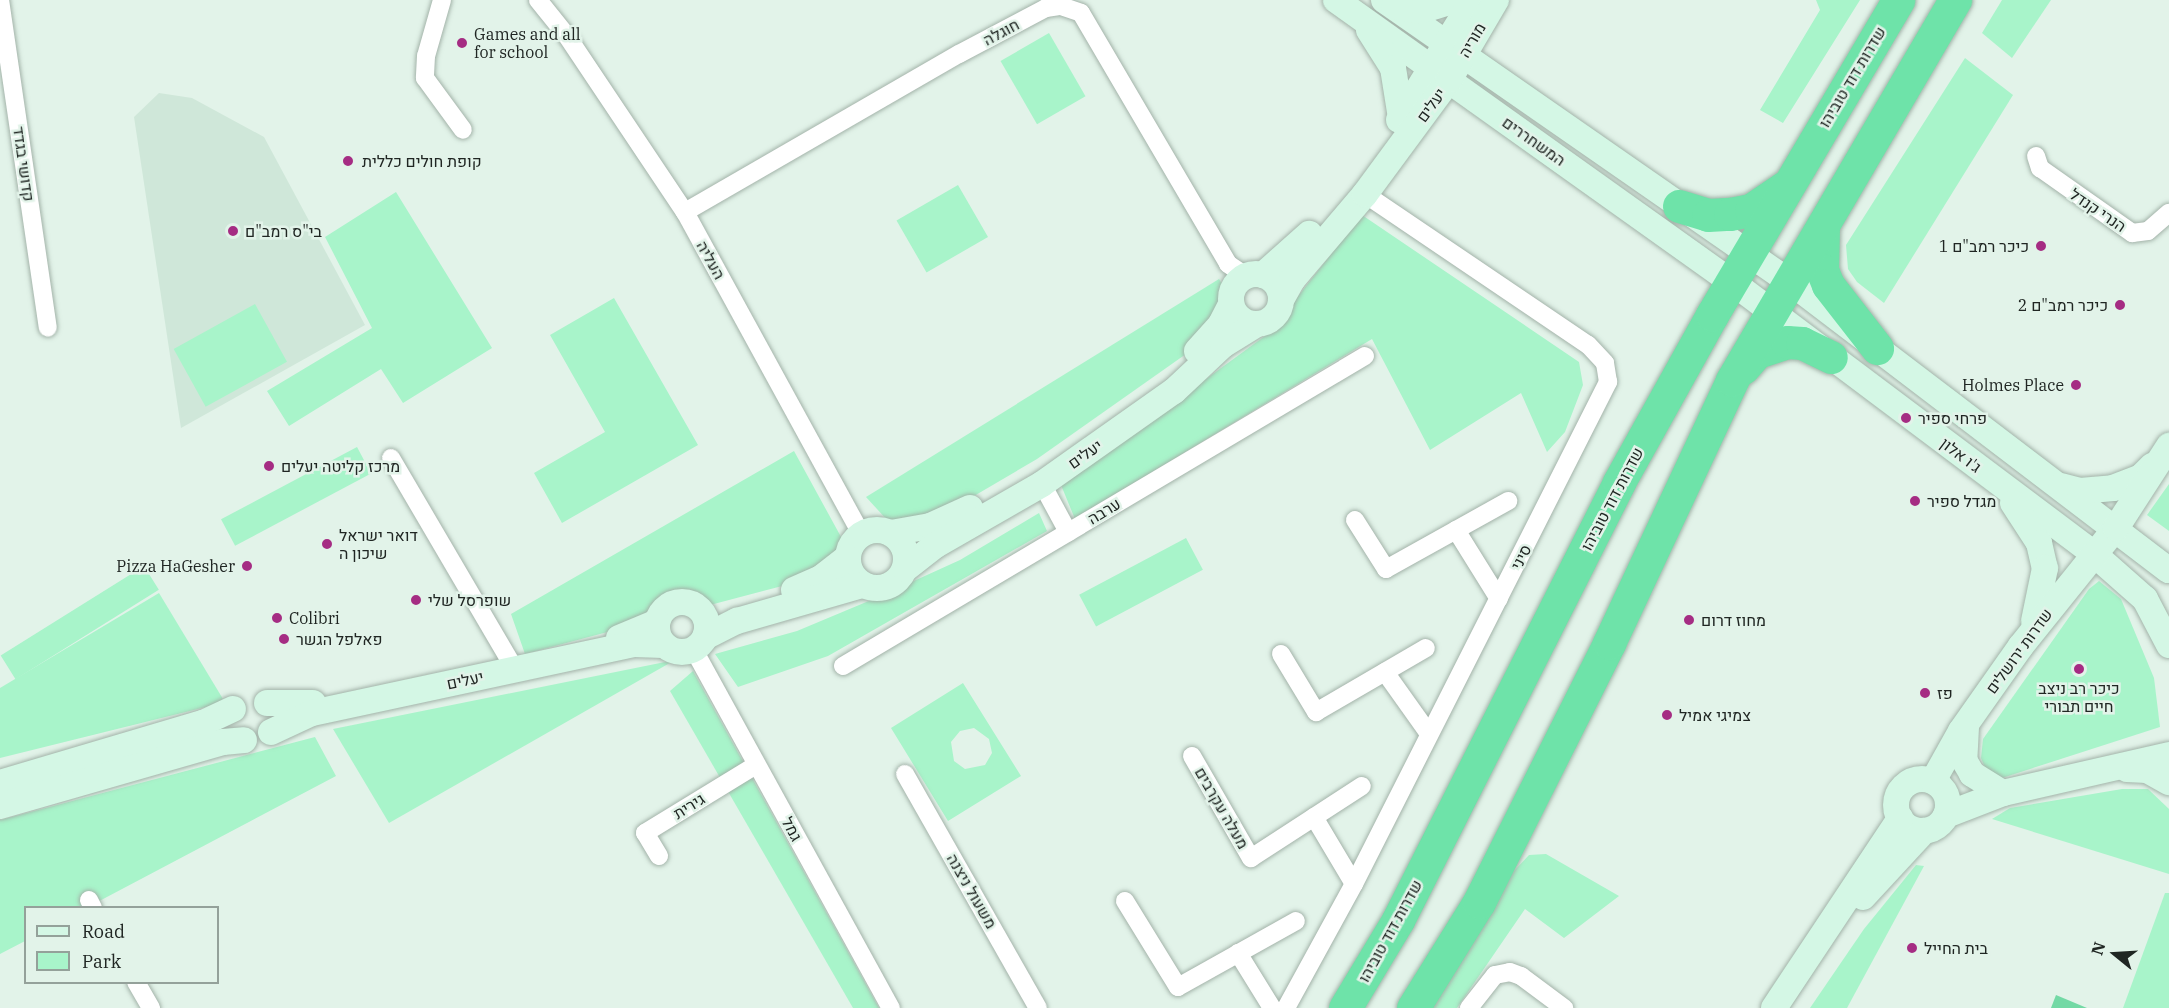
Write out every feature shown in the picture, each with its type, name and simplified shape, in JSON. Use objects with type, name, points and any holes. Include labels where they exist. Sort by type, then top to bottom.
[{"type":"highway","name":"שדרות דוד טוביהו","points":[[1345,1008],[1398,920],[1619,482],[1732,282],[1898,0]]},
{"type":"highway","points":[[1413,1008],[1479,902],[1609,643],[1732,380],[1955,0]]},
{"type":"highway","points":[[1679,206],[1708,215],[1730,214],[1767,202],[1789,184]]},
{"type":"highway","points":[[1823,222],[1820,250],[1825,278],[1839,303],[1877,348]]},
{"type":"highway","points":[[1732,380],[1757,352],[1772,345],[1802,343],[1831,357]]},
{"type":"street","name":"קדושי בגדד","points":[[0,0],[48,328]]},
{"type":"street","points":[[442,0],[426,56],[425,78],[463,130]]},
{"type":"street","name":"העליה","points":[[538,0],[567,36],[685,212],[861,534]]},
{"type":"street","name":"המשחררים","points":[[1336,0],[1732,282]]},
{"type":"street","points":[[1388,3],[1420,11],[1455,0]]},
{"type":"street","name":"מוריה","points":[[1441,75],[1455,50],[1473,0]]},
{"type":"street","name":"מוריה","points":[[1455,50],[1496,0]]},
{"type":"street","name":"המשחררים","points":[[1388,3],[1749,254]]},
{"type":"street","name":"חוגלה","points":[[685,212],[959,54],[1046,8],[1061,6],[1081,13],[1228,264],[1254,276]]},
{"type":"street","points":[[1360,17],[1393,68],[1401,118]]},
{"type":"street","name":"יעלים","points":[[1254,276],[1291,254],[1325,217],[1401,118],[1441,75]]},
{"type":"street","name":"יעלים","points":[[1281,300],[1299,270],[1365,194],[1441,75]]},
{"type":"street","name":"הנרי קנדל","points":[[2036,156],[2040,168],[2132,232],[2148,231],[2169,213]]},
{"type":"street","name":"סיני","points":[[1286,1008],[1354,884],[1605,393],[1608,381],[1605,363],[1562,327],[1365,194]]},
{"type":"street","points":[[1749,254],[1789,281],[2169,570]]},
{"type":"street","points":[[1254,276],[1276,284],[1281,300],[1270,320],[1254,325],[1240,318],[1231,304],[1234,288],[1254,276]]},
{"type":"street","name":"ג'ו אלון","points":[[1732,282],[2094,554],[2145,599],[2169,645]]},
{"type":"street","name":"יעלים","points":[[891,533],[930,526],[959,514],[1035,471],[1178,370],[1215,332],[1231,304]]},
{"type":"street","name":"יעלים","points":[[905,569],[936,545],[1042,484],[1174,391],[1223,345],[1254,325]]},
{"type":"street","name":"ערבה","points":[[843,666],[1365,356]]},
{"type":"street","points":[[2058,485],[2080,492],[2113,488],[2141,477],[2165,452]]},
{"type":"street","name":"שדרות ירושלים","points":[[1933,781],[1967,724],[2030,633],[2116,528],[2165,452]]},
{"type":"street","points":[[391,458],[510,662]]},
{"type":"street","points":[[1042,484],[1068,532]]},
{"type":"street","points":[[2000,485],[2039,543],[2045,568],[2044,586],[2030,633]]},
{"type":"street","points":[[1355,520],[1386,569],[1508,501]]},
{"type":"street","points":[[847,558],[800,588],[734,607],[700,609],[689,603],[677,602],[666,608],[660,633],[678,652],[699,643],[737,621],[862,585],[887,587],[905,569],[904,547],[891,533],[876,530],[861,534],[851,544],[847,558],[851,573],[862,585]]},
{"type":"street","points":[[1456,530],[1499,599]]},
{"type":"street","points":[[699,643],[706,620],[700,609]]},
{"type":"street","name":"יעלים","points":[[267,703],[311,703],[632,636],[660,633]]},
{"type":"street","name":"יעלים","points":[[271,732],[312,713],[634,644],[660,633]]},
{"type":"street","name":"גמל","points":[[699,643],[756,765],[891,1008]]},
{"type":"street","points":[[1281,654],[1316,712],[1426,648]]},
{"type":"street","points":[[1385,672],[1429,735]]},
{"type":"street","points":[[0,783],[203,723],[233,709],[247,698],[267,703],[274,717],[271,732],[261,740],[223,742],[0,806]]},
{"type":"street","points":[[233,709],[231,725],[244,740]]},
{"type":"street","points":[[1967,724],[1964,760],[1972,774],[2003,793]]},
{"type":"street","points":[[1791,1008],[1860,902],[1893,860],[1924,831],[1938,826],[1946,816],[2003,793],[2169,755]]},
{"type":"street","name":"מעלה עקרבים","points":[[1192,756],[1251,858],[1362,786]]},
{"type":"street","name":"גירית","points":[[659,856],[645,833],[756,765]]},
{"type":"street","points":[[2106,769],[2147,770],[2169,782]]},
{"type":"street","name":"משעול ניצנה","points":[[905,774],[1038,1008]]},
{"type":"street","points":[[1924,831],[1910,828],[1900,818],[1896,805],[1903,788],[1916,780],[1933,781],[1948,799],[1946,816]]},
{"type":"street","points":[[1314,817],[1354,884]]},
{"type":"street","points":[[1774,1008],[1900,818]]},
{"type":"street","points":[[1125,901],[1178,987],[1296,921]]},
{"type":"street","points":[[1238,953],[1272,1008]]},
{"type":"street","points":[[1468,1008],[1495,975],[1510,972],[1521,976],[1564,1008]]},
{"type":"street","points":[[137,984],[151,1008]]},
{"type":"shaded area","name":"בי\"ס רמב\"ם","points":[[159,93],[192,98],[264,137],[365,325],[181,428],[134,117]]},
{"type":"shaded area","points":[[2056,995],[2087,1008],[2051,1008]]},
{"type":"green space","points":[[1816,0],[1860,0],[1783,123],[1760,110],[1820,10]]},
{"type":"green space","points":[[2002,0],[2051,0],[2012,58],[1982,33]]},
{"type":"green space","points":[[1049,33],[1086,96],[1037,124],[1001,61]]},
{"type":"green space","points":[[1965,58],[2013,95],[1884,303],[1857,282],[1848,269],[1846,245]]},
{"type":"green space","points":[[958,185],[988,237],[927,272],[897,220]]},
{"type":"green space","points":[[396,192],[492,348],[403,403],[381,369],[289,426],[267,391],[372,328],[325,237]]},
{"type":"green space","points":[[1362,215],[1579,362],[1583,385],[1565,432],[1547,452],[1521,393],[1430,450],[1372,339],[1075,519],[1061,485],[1269,333]]},
{"type":"green space","points":[[1219,279],[1236,307],[1186,354],[1037,459],[933,520],[888,521],[866,497]]},
{"type":"green space","points":[[614,298],[698,445],[562,523],[534,473],[605,432],[550,335]]},
{"type":"green space","points":[[255,304],[287,362],[206,407],[174,349]]},
{"type":"green space","points":[[357,447],[371,473],[235,546],[221,519]]},
{"type":"green space","points":[[794,451],[846,546],[813,578],[710,605],[697,595],[671,594],[652,607],[645,622],[525,654],[511,614]]},
{"type":"green space","points":[[2169,484],[2169,531],[2147,515]]},
{"type":"green space","points":[[1039,513],[1047,531],[828,656],[738,687],[715,654],[797,631],[883,595],[960,560]]},
{"type":"green space","points":[[1186,538],[1203,570],[1096,627],[1079,595]]},
{"type":"green space","points":[[144,566],[159,590],[16,679],[1,656]]},
{"type":"green space","points":[[2099,581],[2121,599],[2154,678],[2160,727],[2002,778],[1986,770],[1981,758],[1983,739],[2089,589]]},
{"type":"green space","points":[[159,593],[223,699],[218,704],[0,758],[0,688]]},
{"type":"green space","points":[[675,660],[389,823],[333,729]]},
{"type":"green space","points":[[693,671],[879,1008],[853,1008],[670,691]]},
{"type":"green space","points":[[963,683],[1021,776],[948,821],[891,728]],"holes":[[[974,728],[989,739],[992,753],[985,765],[965,769],[954,761],[951,742],[960,731]]]},
{"type":"green space","points":[[315,737],[336,776],[90,906],[24,906],[24,942],[0,954],[0,820]]},
{"type":"green space","points":[[2122,789],[2148,789],[2169,809],[2169,874],[1992,819],[2010,808]]},
{"type":"green space","points":[[1546,854],[1619,896],[1564,938],[1525,909],[1457,1008],[1430,1008],[1514,871],[1529,855]]},
{"type":"green space","points":[[1916,865],[1924,866],[1847,1008],[1810,1008],[1864,929]]},
{"type":"green space","points":[[2165,893],[2169,893],[2169,1008],[2123,1008]]},
{"type":"place","name":"Games and all for school","points":[[462,43]]},
{"type":"place","name":"קופת חולים כללית","points":[[348,161]]},
{"type":"place","name":"בי\"ס רמב\"ם","points":[[233,231]]},
{"type":"place","name":"כיכר רמב\"ם 1","points":[[2041,246]]},
{"type":"place","name":"כיכר רמב\"ם 2","points":[[2120,305]]},
{"type":"place","name":"Holmes Place","points":[[2076,385]]},
{"type":"place","name":"פרחי ספיר","points":[[1906,418]]},
{"type":"place","name":"מרכז קליטה יעלים","points":[[269,466]]},
{"type":"place","name":"מגדל ספיר","points":[[1915,501]]},
{"type":"place","name":"דואר ישראל שיכון ה","points":[[327,544]]},
{"type":"place","name":"Pizza HaGesher","points":[[247,566]]},
{"type":"place","name":"שופרסל שלי","points":[[416,600]]},
{"type":"place","name":"Colibri","points":[[277,618]]},
{"type":"place","name":"מחוז דרום","points":[[1689,620]]},
{"type":"place","name":"פאלפל הגשר","points":[[284,639]]},
{"type":"place","name":"כיכר רב ניצב חיים תבורי","points":[[2079,669]]},
{"type":"place","name":"פז","points":[[1925,693]]},
{"type":"place","name":"צמיגי אמיל","points":[[1667,715]]},
{"type":"place","name":"בית החייל","points":[[1912,948]]}]
